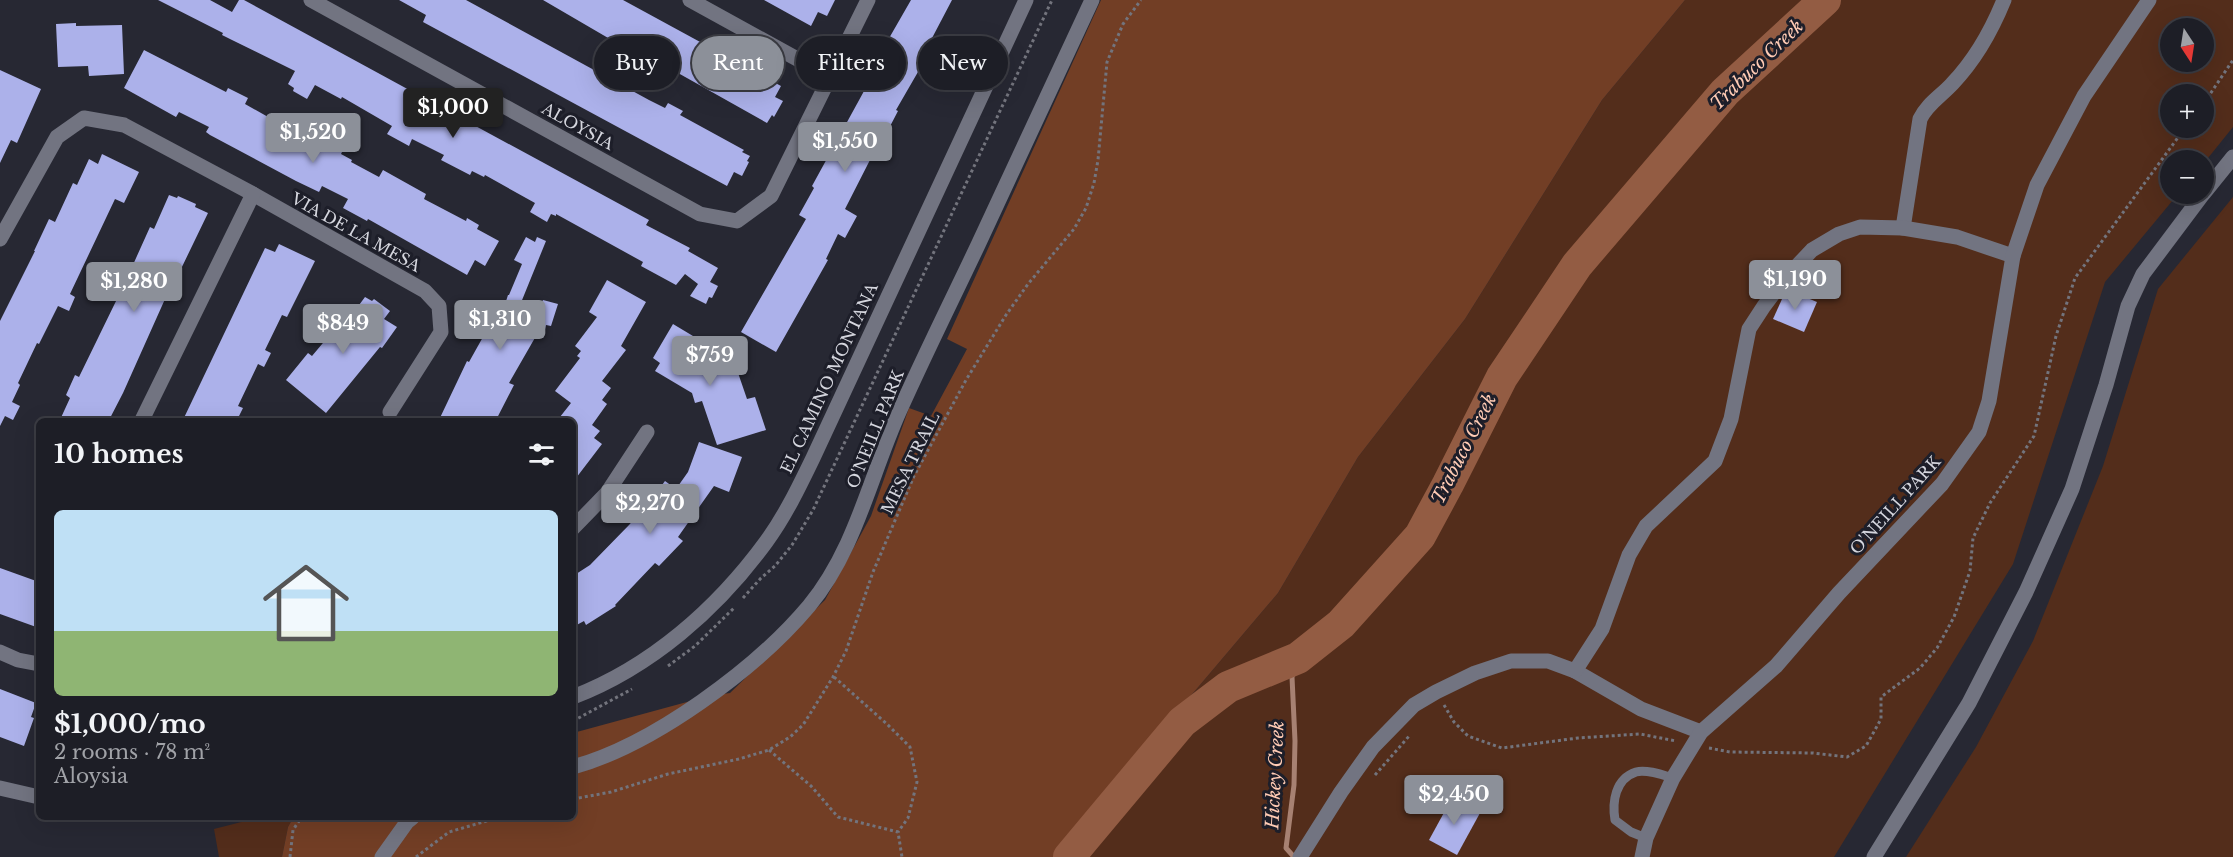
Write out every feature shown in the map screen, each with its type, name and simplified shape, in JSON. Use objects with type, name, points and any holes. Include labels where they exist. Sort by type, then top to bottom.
[{"type":"street","name":"ALOYSIA","points":[[311,0],[700,214],[737,221],[771,196],[824,90]]},
{"type":"street","points":[[690,0],[796,58]]},
{"type":"street","points":[[850,36],[868,0]]},
{"type":"street","name":"EL CAMINO MONTANA","points":[[576,696],[648,658],[674,639],[728,589],[767,540],[813,458],[1026,0]]},
{"type":"street","name":"O'NEILL PARK","points":[[576,766],[629,744],[680,716],[709,696],[768,650],[826,583],[855,526],[880,456],[916,375],[1092,0]]},
{"type":"street","points":[[1903,228],[1920,119],[1925,110],[1973,60],[1991,31],[2004,0]]},
{"type":"street","name":"O'NEILL PARK","points":[[1642,857],[1646,838],[1673,778],[1701,732],[1776,666],[1839,593],[1942,484],[1979,432],[1989,402],[2013,256],[2037,185],[2085,96],[2149,0]]},
{"type":"street","name":"VIA DE LA MESA","points":[[0,239],[57,137],[84,118],[124,125],[253,194],[425,291],[439,306],[441,332],[390,412]]},
{"type":"street","points":[[2214,180],[2233,157]]},
{"type":"street","points":[[143,418],[253,194]]},
{"type":"street","points":[[1874,857],[1969,703],[2026,592],[2072,489],[2106,385],[2128,306],[2144,274],[2195,204]]},
{"type":"street","points":[[1575,671],[1602,628],[1629,555],[1646,526],[1715,461],[1731,419],[1749,329],[1783,281],[1812,250],[1839,234],[1860,227],[1903,228],[1957,237],[2013,256]]},
{"type":"street","points":[[576,525],[607,493],[647,432]]},
{"type":"street","points":[[0,652],[18,660],[36,663]]},
{"type":"street","points":[[1302,853],[1373,747],[1414,705],[1475,673],[1511,661],[1548,661],[1575,671],[1641,709],[1701,732]]},
{"type":"street","points":[[0,788],[36,796]]},
{"type":"street","points":[[382,857],[410,820]]},
{"type":"lane","points":[[1646,838],[1631,832],[1615,819],[1612,803],[1621,782],[1636,772],[1673,778]]},
{"type":"path","name":"MESA TRAIL","points":[[576,798],[611,792],[668,774],[739,759],[769,750],[790,737],[803,725],[846,651],[873,572],[914,476],[932,441],[1006,315],[1028,284],[1074,229],[1086,208],[1098,160],[1107,62],[1123,24],[1141,0]]},
{"type":"path","points":[[2214,88],[2233,60]]},
{"type":"path","points":[[833,676],[910,747],[917,782],[908,818],[898,832],[903,857]]},
{"type":"path","points":[[1373,778],[1411,734]]},
{"type":"path","points":[[769,750],[811,786],[837,817],[898,832]]},
{"type":"path","points":[[290,857],[294,830],[301,820]]},
{"type":"path","points":[[416,857],[449,832],[490,820]]},
{"type":"shaded area","points":[[1101,0],[1685,0],[1602,100],[1465,319],[1358,457],[1278,593],[1088,817],[1061,857],[282,857],[288,827],[292,820],[576,820],[576,732],[709,696],[730,693],[825,600],[871,516],[909,408],[931,416],[967,349],[947,339]]},
{"type":"shaded area","points":[[1685,0],[2233,0],[2233,127],[2214,151],[2160,150],[2160,204],[2170,204],[2105,282],[2013,564],[1834,857],[1061,857],[1088,817],[1278,593],[1358,457],[1465,319],[1602,100]]},
{"type":"shaded area","points":[[2233,197],[2233,857],[1906,857],[1976,747],[2033,641],[2103,466],[2158,289]]},
{"type":"shaded area","points":[[249,820],[292,820],[288,827],[282,857],[219,857],[214,829]]},
{"type":"building","points":[[158,0],[210,0],[232,12],[239,0],[244,0],[435,104],[430,112],[455,125],[459,117],[649,220],[646,225],[690,248],[688,251],[718,268],[710,282],[718,286],[712,298],[709,297],[706,304],[690,296],[698,284],[685,274],[676,285],[641,266],[643,262],[556,214],[556,216],[551,214],[547,222],[530,212],[535,203],[485,175],[484,177],[472,171],[470,175],[441,160],[444,155],[412,139],[409,146],[387,134],[392,126],[342,97],[341,99],[315,85],[307,99],[293,91],[294,88],[288,84],[295,71]]},
{"type":"building","points":[[399,0],[466,0],[594,70],[594,90],[631,90],[665,108],[668,103],[683,111],[680,115],[744,150],[742,152],[750,156],[747,161],[749,162],[742,176],[734,172],[727,186],[423,22],[426,15]]},
{"type":"building","points":[[543,0],[623,0],[692,38],[692,81],[680,74],[680,36],[605,36]]},
{"type":"building","points":[[764,0],[835,0],[827,16],[818,12],[811,26]]},
{"type":"building","points":[[911,0],[952,0],[933,36],[918,36],[918,72],[845,209],[857,216],[845,238],[838,234],[826,259],[828,260],[776,352],[741,332],[806,219],[799,215],[814,188],[812,186],[865,90],[906,90],[906,36],[890,36]]},
{"type":"building","points":[[76,23],[76,26],[122,25],[124,74],[89,76],[88,66],[58,67],[56,24]]},
{"type":"building","points":[[144,50],[226,92],[228,88],[248,98],[245,104],[284,126],[321,144],[323,139],[343,150],[341,154],[352,160],[351,162],[379,177],[383,170],[426,194],[424,199],[466,221],[467,218],[479,225],[477,229],[499,241],[485,266],[475,260],[467,275],[368,219],[367,221],[343,208],[348,199],[322,186],[319,192],[296,181],[210,135],[206,132],[209,127],[179,112],[176,117],[124,88]]},
{"type":"building","points":[[0,70],[41,89],[17,143],[11,140],[0,163]]},
{"type":"building","points":[[708,90],[779,90],[775,97],[783,101],[774,117],[772,115],[767,123]]},
{"type":"building","points":[[102,154],[139,172],[124,203],[115,199],[70,294],[75,297],[69,311],[58,306],[39,344],[37,343],[18,383],[20,385],[12,402],[20,406],[13,420],[5,416],[0,426],[0,321],[49,219],[55,222],[73,183],[77,185],[89,159],[98,164]]},
{"type":"building","points":[[169,195],[177,198],[178,196],[196,204],[195,207],[208,213],[180,271],[178,270],[110,418],[61,418],[70,398],[66,395],[75,375],[79,377],[117,299],[111,296],[126,264],[132,267],[150,227],[154,229]]},
{"type":"building","points":[[526,237],[535,242],[537,237],[546,241],[516,315],[531,322],[543,300],[558,304],[551,326],[546,325],[543,338],[536,336],[509,383],[514,385],[497,418],[440,418],[467,361],[469,362],[488,328],[496,332],[508,295],[522,264],[514,260]]},
{"type":"building","points":[[279,244],[315,261],[287,317],[282,315],[265,350],[271,353],[264,367],[258,364],[238,406],[243,408],[238,418],[184,418],[265,248],[275,252]]},
{"type":"building","points":[[607,280],[646,302],[621,346],[626,350],[602,381],[611,388],[602,400],[607,404],[592,425],[600,431],[594,438],[602,444],[576,478],[576,418],[559,418],[571,403],[555,391],[580,358],[577,356],[581,351],[575,346],[597,317],[589,312]]},
{"type":"building","points":[[1788,290],[1817,302],[1804,332],[1773,319]]},
{"type":"building","points":[[365,297],[372,301],[374,299],[390,311],[384,319],[397,327],[382,348],[380,347],[326,413],[286,380],[308,353],[312,356],[338,325],[342,328]]},
{"type":"building","points":[[673,324],[703,342],[687,368],[727,355],[731,368],[736,367],[747,399],[755,397],[766,430],[717,445],[702,401],[695,403],[692,393],[655,371],[660,363],[653,358]]},
{"type":"building","points":[[699,442],[742,457],[729,492],[714,486],[678,537],[683,541],[659,566],[655,563],[616,606],[586,625],[584,621],[576,625],[576,574],[590,565],[629,525],[665,481],[676,489],[688,472]]},
{"type":"building","points":[[0,568],[36,581],[36,627],[0,614]]},
{"type":"building","points":[[0,689],[36,703],[31,717],[34,718],[24,746],[0,737]]},
{"type":"building","points":[[1452,798],[1480,813],[1457,855],[1429,840]]},
{"type":"waterway","name":"Trabuco Creek","points":[[1069,857],[1182,722],[1228,687],[1298,658],[1341,624],[1420,536],[1502,377],[1577,265],[1725,92],[1825,0]]},
{"type":"waterway","name":"Hickey Creek","points":[[1294,857],[1286,848],[1294,785],[1295,741],[1292,677],[1298,658]]}]
